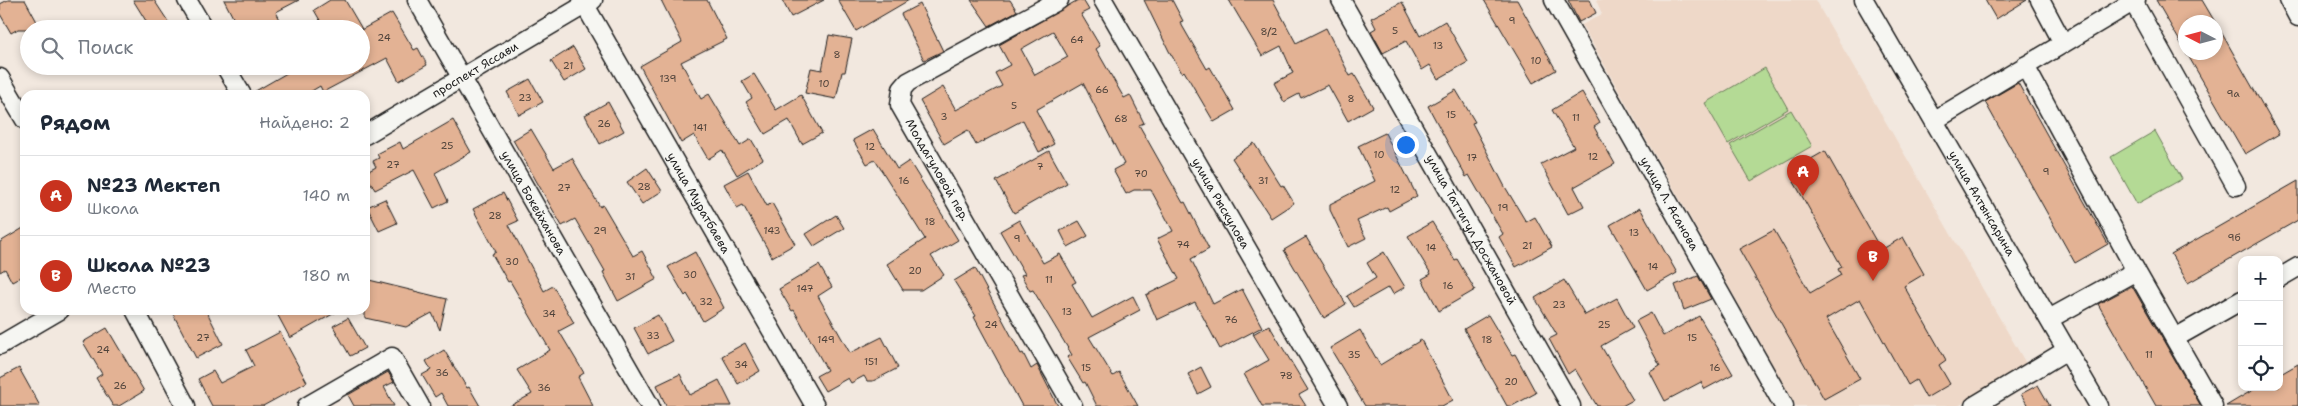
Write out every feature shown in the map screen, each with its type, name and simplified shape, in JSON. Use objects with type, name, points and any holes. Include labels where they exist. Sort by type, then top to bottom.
[{"type":"street","points":[[187,0],[199,20]]},
{"type":"street","name":"улица Бокейханова","points":[[417,0],[650,406]]},
{"type":"street","name":"Молдагуловой пер.","points":[[1059,0],[908,82],[902,89],[900,105],[1073,406]]},
{"type":"street","name":"улица Рыскулова","points":[[1103,0],[1338,406]]},
{"type":"street","name":"улица Таттигул Досжановой","points":[[1341,0],[1571,406]]},
{"type":"street","name":"улица Л. Асанова","points":[[1554,0],[1784,406]]},
{"type":"street","name":"улица Алтынсарина","points":[[1864,0],[2099,406]]},
{"type":"street","points":[[2040,0],[2062,42]]},
{"type":"street","points":[[2289,0],[2298,17]]},
{"type":"street","points":[[1935,120],[2026,66],[2062,42],[2135,1],[2236,186]]},
{"type":"street","name":"проспект Яссави","points":[[370,132],[462,79],[587,2]]},
{"type":"street","name":"улица Муратбаева","points":[[587,2],[815,406]]},
{"type":"street","points":[[2026,66],[2136,271],[2213,406]]},
{"type":"street","points":[[230,75],[239,90]]},
{"type":"street","points":[[0,78],[20,112]]},
{"type":"street","points":[[2283,276],[2298,267]]},
{"type":"street","points":[[2049,319],[2136,271]]},
{"type":"street","points":[[2175,338],[2240,301]]},
{"type":"street","points":[[0,344],[51,315]]},
{"type":"street","points":[[138,315],[186,406]]},
{"type":"street","points":[[1974,406],[2067,350]]},
{"type":"street","points":[[307,406],[392,357],[420,406]]},
{"type":"shaded area","points":[[1596,0],[1815,0],[2028,367],[1958,406],[1796,406],[1582,25],[1602,14]]},
{"type":"green space","points":[[1765,68],[1788,109],[1728,144],[1705,103]]},
{"type":"green space","points":[[1791,110],[1812,146],[1751,181],[1730,145]]},
{"type":"green space","points":[[2155,131],[2182,179],[2137,204],[2111,157]]},
{"type":"building","points":[[8,0],[25,0],[36,20],[20,20],[20,29],[11,33],[0,14],[0,4]]},
{"type":"building","points":[[133,0],[154,0],[167,20],[145,20]]},
{"type":"building","points":[[224,0],[299,0],[276,12],[280,20],[234,20]]},
{"type":"building","points":[[330,0],[345,0],[357,20],[320,20],[314,10]]},
{"type":"building","points":[[661,0],[707,0],[727,39],[681,62],[701,99],[709,94],[740,146],[751,139],[763,159],[737,175],[722,150],[708,159],[694,135],[681,143],[640,66],[682,42]]},
{"type":"building","points":[[782,0],[824,0],[791,17]]},
{"type":"building","points":[[838,0],[909,0],[856,31]]},
{"type":"building","points":[[971,0],[1010,0],[1017,11],[989,26]]},
{"type":"building","points":[[1078,0],[1083,0],[1089,10],[1081,14],[1100,46],[1096,49],[1124,98],[1130,95],[1144,123],[1139,125],[1183,203],[1185,202],[1209,249],[1191,259],[1213,304],[1242,289],[1262,327],[1220,349],[1195,302],[1157,320],[1146,295],[1179,279],[1157,239],[1173,231],[1151,190],[1134,190],[1126,194],[1113,170],[1124,164],[1083,83],[1036,110],[1054,144],[1039,152],[1023,120],[976,145],[968,130],[944,144],[920,101],[943,87],[956,110],[1002,86],[995,73],[1010,65],[999,45]],"holes":[[[1053,31],[1068,57],[1035,75],[1021,49]]]},
{"type":"building","points":[[1144,0],[1172,0],[1183,21],[1180,22],[1207,69],[1210,67],[1235,110],[1214,122],[1184,71],[1182,73],[1169,51]]},
{"type":"building","points":[[1229,0],[1273,0],[1296,43],[1326,28],[1350,76],[1354,74],[1373,107],[1348,121],[1328,85],[1301,98],[1299,94],[1284,102],[1274,83],[1293,73],[1281,46],[1262,56]]},
{"type":"building","points":[[1484,0],[1517,0],[1556,70],[1533,83]]},
{"type":"building","points":[[1568,0],[1590,0],[1596,13],[1579,22]]},
{"type":"building","points":[[1985,0],[2027,0],[1996,19]]},
{"type":"building","points":[[2156,0],[2202,0],[2211,15],[2178,15],[2178,38]]},
{"type":"building","points":[[1402,2],[1420,36],[1445,21],[1468,62],[1438,79],[1430,65],[1422,70],[1406,41],[1383,53],[1371,31],[1376,28],[1371,18]]},
{"type":"building","points":[[920,4],[943,51],[924,60],[901,14]]},
{"type":"building","points":[[392,13],[414,50],[418,48],[427,65],[399,81],[387,58],[370,67],[370,25]]},
{"type":"building","points":[[829,35],[852,39],[845,72],[842,72],[836,99],[805,93],[811,68],[822,70]]},
{"type":"building","points":[[2223,35],[2279,134],[2245,154],[2191,60],[2223,60]]},
{"type":"building","points":[[573,47],[586,69],[564,82],[551,61]]},
{"type":"building","points":[[754,74],[776,110],[801,95],[822,133],[802,144],[789,120],[765,134],[746,102],[752,98],[742,81]]},
{"type":"building","points":[[283,75],[355,75],[327,90],[322,90],[320,86],[313,90],[257,90]]},
{"type":"building","points":[[530,79],[543,102],[519,115],[507,92]]},
{"type":"building","points":[[2018,83],[2108,244],[2075,263],[1985,102]]},
{"type":"building","points":[[1456,90],[1475,122],[1472,123],[1504,185],[1526,222],[1535,217],[1552,247],[1516,267],[1499,237],[1503,234],[1469,175],[1466,177],[1428,106]]},
{"type":"building","points":[[1582,92],[1600,123],[1594,127],[1615,164],[1574,187],[1584,206],[1568,214],[1541,164],[1574,147],[1552,110]]},
{"type":"building","points":[[608,102],[624,131],[600,144],[585,115]]},
{"type":"building","points":[[453,120],[471,152],[435,173],[448,201],[434,208],[414,170],[375,190],[370,182],[370,170],[376,167],[373,161],[379,158],[377,154],[400,142],[403,149]]},
{"type":"building","points":[[531,129],[554,168],[572,158],[600,207],[603,205],[633,256],[642,251],[657,279],[618,301],[603,272],[605,271],[575,219],[562,226],[513,140]]},
{"type":"building","points":[[873,129],[897,169],[909,161],[958,240],[931,256],[944,275],[921,290],[903,290],[887,264],[925,239],[875,160],[867,164],[853,140]]},
{"type":"building","points":[[1385,133],[1417,196],[1389,211],[1387,207],[1357,221],[1366,238],[1348,247],[1330,210],[1330,204],[1375,181],[1358,146]]},
{"type":"building","points":[[1254,143],[1294,203],[1271,218],[1232,158]]},
{"type":"building","points":[[1049,151],[1067,183],[1014,213],[996,181]]},
{"type":"building","points":[[1825,151],[1881,250],[1903,237],[1924,274],[1904,286],[1946,360],[1939,365],[1950,384],[1926,398],[1916,380],[1908,385],[1860,299],[1826,319],[1860,379],[1824,399],[1739,249],[1774,230],[1810,293],[1841,275],[1838,269],[1842,267],[1794,182],[1805,175],[1799,166]]},
{"type":"building","points":[[647,168],[662,191],[642,204],[627,182]]},
{"type":"building","points":[[748,171],[767,206],[772,203],[795,244],[772,257],[743,205],[737,208],[724,184]]},
{"type":"building","points":[[2298,181],[2298,220],[2188,283],[2171,254]]},
{"type":"building","points":[[503,193],[518,221],[509,225],[544,291],[553,286],[574,323],[559,331],[584,373],[578,377],[593,406],[510,406],[532,394],[517,370],[550,350],[492,254],[496,252],[473,209]]},
{"type":"building","points":[[385,199],[397,223],[379,231],[370,213],[370,206]]},
{"type":"building","points":[[1640,208],[1677,273],[1647,290],[1610,225]]},
{"type":"building","points":[[836,215],[844,228],[814,246],[806,234]]},
{"type":"building","points":[[1019,220],[1043,263],[1060,254],[1076,282],[1072,284],[1092,318],[1133,296],[1140,310],[1089,337],[1113,376],[1119,372],[1138,406],[1097,406],[1085,382],[1083,383],[1067,357],[1072,355],[1033,290],[1030,291],[1021,275],[1025,274],[1000,231]]},
{"type":"building","points":[[1079,221],[1088,236],[1068,247],[1060,231]]},
{"type":"building","points":[[1432,222],[1475,290],[1439,311],[1422,279],[1431,274],[1408,236]]},
{"type":"building","points":[[20,230],[20,278],[12,282],[5,269],[0,272],[0,242]]},
{"type":"building","points":[[1306,237],[1346,304],[1324,318],[1284,250]]},
{"type":"building","points":[[695,252],[724,308],[703,321],[687,294],[685,296],[668,267]]},
{"type":"building","points":[[1384,252],[1405,287],[1393,294],[1389,287],[1354,307],[1347,296],[1376,278],[1367,263]]},
{"type":"building","points":[[819,265],[832,287],[818,296],[850,353],[882,337],[898,368],[873,381],[867,381],[864,376],[851,383],[848,378],[825,391],[816,376],[827,370],[794,310],[792,311],[779,289]]},
{"type":"building","points":[[975,268],[1021,354],[1023,353],[1031,369],[1037,365],[1058,406],[1022,406],[974,317],[976,316],[954,281]]},
{"type":"building","points":[[1698,276],[1711,299],[1684,310],[1675,285]]},
{"type":"building","points":[[370,280],[447,299],[440,330],[432,313],[406,327],[365,318],[365,315],[370,315]]},
{"type":"building","points":[[1564,280],[1585,315],[1617,298],[1633,328],[1601,346],[1633,400],[1622,406],[1597,406],[1575,369],[1568,374],[1549,339],[1557,335],[1535,298]]},
{"type":"building","points":[[2132,286],[2201,406],[2156,406],[2098,304]]},
{"type":"building","points":[[1651,313],[1663,336],[1699,316],[1733,374],[1705,389],[1701,382],[1665,401],[1650,372],[1660,366],[1636,321]]},
{"type":"building","points":[[174,315],[208,315],[223,344],[196,358]]},
{"type":"building","points":[[278,315],[331,315],[290,338]]},
{"type":"building","points":[[658,315],[672,341],[648,354],[634,328]]},
{"type":"building","points":[[1488,315],[1512,355],[1515,354],[1536,393],[1512,406],[1507,406],[1464,329]]},
{"type":"building","points":[[348,318],[365,348],[350,356],[333,326]]},
{"type":"building","points":[[1269,325],[1308,390],[1299,395],[1306,406],[1262,406],[1244,374],[1269,360],[1253,334]]},
{"type":"building","points":[[107,328],[144,391],[119,406],[113,406],[96,378],[102,374],[83,342]]},
{"type":"building","points":[[1360,330],[1380,365],[1421,340],[1453,400],[1442,406],[1365,406],[1330,348]]},
{"type":"building","points":[[280,332],[307,382],[263,406],[212,406],[198,379],[213,371],[220,383],[254,366],[246,350]]},
{"type":"building","points":[[745,343],[760,371],[738,384],[722,356]]},
{"type":"building","points":[[444,350],[480,406],[448,406],[441,393],[435,397],[422,375],[431,370],[426,361]]},
{"type":"building","points":[[2298,364],[2298,406],[2226,406],[2251,391],[2283,391],[2283,373]]},
{"type":"building","points":[[1201,367],[1211,387],[1198,394],[1188,374]]},
{"type":"building","points":[[19,368],[40,406],[0,406],[0,378]]},
{"type":"building","points":[[388,372],[394,382],[384,387],[394,406],[354,406],[348,395]]},
{"type":"building","points":[[680,374],[690,395],[719,380],[732,406],[666,406],[657,385]]},
{"type":"building","points":[[2038,385],[2050,406],[2028,406],[2021,394]]},
{"type":"place","name":"№23 Мектеп","points":[[1803,196]]},
{"type":"place","name":"Школа №23","points":[[1873,281]]}]
